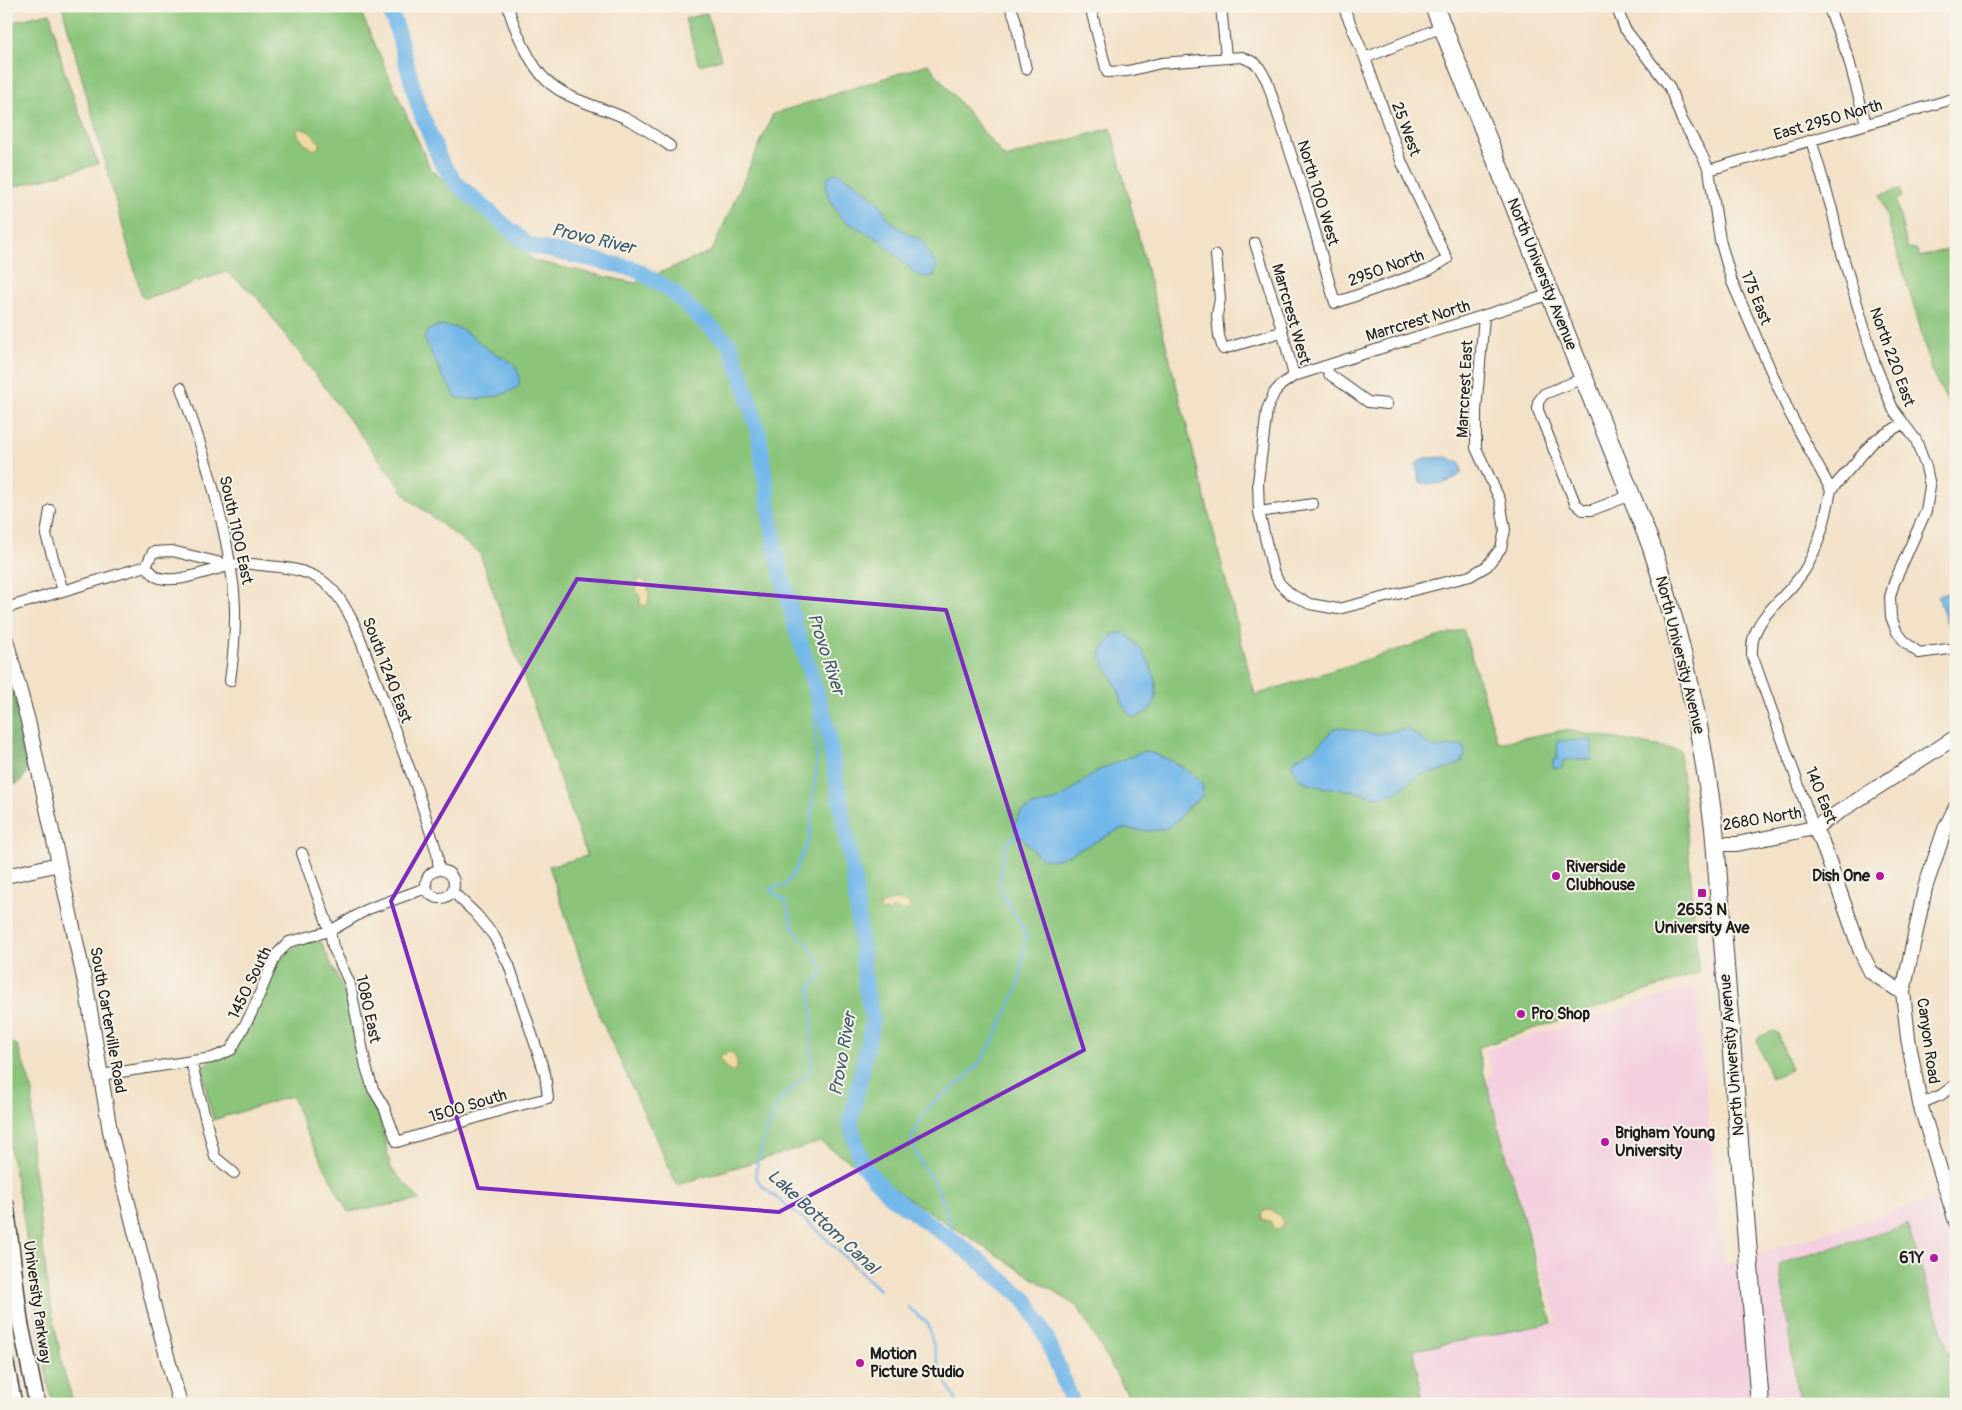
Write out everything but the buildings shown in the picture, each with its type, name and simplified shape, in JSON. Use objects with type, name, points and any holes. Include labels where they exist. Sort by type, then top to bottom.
[{"type":"highway","name":"North University Avenue","points":[[1434,6],[1631,495],[1659,570],[1690,682],[1702,742],[1715,844],[1760,1404]]},
{"type":"main road","name":"University Parkway","points":[[6,1205],[20,1321],[37,1404]]},
{"type":"main road","points":[[6,1364],[14,1404]]},
{"type":"street","points":[[508,6],[517,31],[532,61],[546,80],[565,93],[642,127],[670,146]]},
{"type":"street","points":[[1010,6],[1015,18],[1026,69]]},
{"type":"street","points":[[1090,6],[1107,72],[1128,71],[1161,63],[1226,57],[1221,6]]},
{"type":"street","name":"25 West","points":[[1343,6],[1365,58],[1402,163],[1447,259]]},
{"type":"street","name":"175 East","points":[[1616,6],[1624,29],[1669,86],[1682,120],[1709,170],[1720,240],[1732,282],[1789,412],[1831,490]]},
{"type":"street","points":[[1828,6],[1848,57],[1866,124]]},
{"type":"street","points":[[1365,58],[1442,27]]},
{"type":"street","name":"North 100 West","points":[[1226,57],[1242,57],[1255,63],[1264,74],[1307,203],[1335,303]]},
{"type":"street","name":"East 2950 North","points":[[1709,170],[1956,98]]},
{"type":"street","name":"North 220 East","points":[[1811,140],[1875,364],[1893,409],[1902,424],[1916,440],[1926,467],[1930,486],[1926,511],[1894,583],[1890,597],[1892,617],[1897,632],[1906,643],[1919,653],[1956,648]]},
{"type":"street","name":"Marrcrest West","points":[[1255,243],[1279,319],[1294,376],[1281,385],[1274,393],[1267,410],[1258,482],[1258,512],[1273,571],[1280,584],[1292,595],[1310,604],[1338,609],[1470,576],[1487,566],[1501,548]]},
{"type":"street","points":[[1216,255],[1220,299],[1217,315],[1219,336],[1223,349],[1281,332]]},
{"type":"street","name":"2950 North","points":[[1335,303],[1429,270],[1447,259]]},
{"type":"street","name":"Marrcrest North","points":[[1294,376],[1550,294]]},
{"type":"street","name":"Marrcrest East","points":[[1484,316],[1476,412],[1476,448],[1500,500],[1505,530],[1501,548]]},
{"type":"street","points":[[1326,366],[1328,374],[1368,402],[1387,404]]},
{"type":"street","points":[[1584,378],[1544,394],[1538,402],[1538,410],[1567,484],[1575,503],[1583,510],[1592,510],[1631,495]]},
{"type":"street","name":"South 1100 East","points":[[181,388],[218,504],[234,584],[234,652],[230,682]]},
{"type":"street","points":[[1831,490],[1875,440],[1902,424]]},
{"type":"street","name":"140 East","points":[[1831,490],[1822,532],[1807,566],[1793,588],[1762,621],[1753,640],[1752,655],[1814,828],[1822,842],[1860,952],[1871,972],[1903,992]]},
{"type":"street","points":[[1258,512],[1313,504]]},
{"type":"street","points":[[50,510],[46,535],[63,591]]},
{"type":"street","points":[[6,608],[146,566],[153,552],[172,551],[230,566]]},
{"type":"street","name":"South 1240 East","points":[[230,566],[240,564],[300,569],[332,587],[344,604],[356,628],[416,786],[437,853],[439,870]]},
{"type":"street","points":[[146,566],[156,577],[171,579],[230,566]]},
{"type":"street","name":"South Carterville Road","points":[[6,640],[28,721],[88,992],[116,1156],[180,1404]]},
{"type":"street","name":"2680 North","points":[[1715,844],[1737,844],[1814,828],[1842,812],[1956,737]]},
{"type":"street","name":"Canyon Road","points":[[1956,808],[1945,829],[1925,888],[1903,992],[1908,1038],[1920,1104],[1956,1222]]},
{"type":"street","name":"1080 East","points":[[302,853],[330,931],[333,947],[350,984],[366,1067],[373,1089],[384,1107],[397,1142]]},
{"type":"street","points":[[6,876],[59,864]]},
{"type":"street","points":[[439,870],[447,872],[451,876],[454,886],[452,892],[439,899],[429,894],[426,888],[428,878],[439,870]]},
{"type":"street","name":"1450 South","points":[[101,1075],[212,1058],[231,1050],[239,1038],[276,956],[289,942],[330,931],[368,909],[426,888]]},
{"type":"street","name":"1500 South","points":[[397,1142],[548,1098],[545,1074],[509,965],[494,936],[476,914],[452,892]]},
{"type":"street","points":[[191,1061],[214,1156],[234,1173]]},
{"type":"street","points":[[1920,1104],[1941,1095],[1956,1084]]},
{"type":"highlighted area","points":[[577,579],[946,610],[1084,1050],[779,1212],[478,1188],[391,901]]},
{"type":"shaded area","name":"Brigham Young University","points":[[1695,986],[1724,1265],[1938,1197],[1956,1250],[1956,1404],[1423,1404],[1414,1350],[1558,1321],[1480,1087],[1492,1074],[1485,1050]]},
{"type":"green space","points":[[62,6],[358,6],[430,168],[534,261],[635,283],[712,251],[773,114],[928,64],[1005,158],[1111,128],[1255,695],[1463,629],[1498,743],[1564,730],[1680,750],[1699,973],[1477,1048],[1552,1323],[1414,1350],[1423,1404],[1133,1404],[1078,1307],[820,1142],[677,1185],[599,1015],[549,866],[587,856],[480,554],[409,499],[256,296],[227,272],[146,298],[142,297]]},
{"type":"green space","points":[[50,13],[64,71],[98,164],[7,189],[6,23]]},
{"type":"green space","points":[[707,13],[721,59],[699,65],[685,19]]},
{"type":"green space","points":[[1900,189],[1902,197],[1896,200],[1908,250],[1914,248],[1917,250],[1919,257],[1956,247],[1956,425],[1948,403],[1931,370],[1918,320],[1880,195]]},
{"type":"green space","points":[[6,658],[29,755],[26,773],[15,785],[6,749]]},
{"type":"green space","points":[[316,940],[322,943],[347,997],[359,1073],[380,1120],[391,1168],[420,1200],[348,1212],[305,1130],[292,1096],[213,1120],[201,1067],[243,1039],[278,964],[286,954],[304,943]]},
{"type":"green space","points":[[1773,1031],[1778,1033],[1791,1070],[1771,1078],[1757,1041],[1759,1037]]},
{"type":"green space","points":[[6,1036],[10,1042],[17,1045],[33,1092],[31,1143],[48,1290],[63,1369],[74,1404],[53,1404],[50,1394],[34,1303],[24,1221],[6,1129]]},
{"type":"green space","points":[[1907,1225],[1956,1373],[1956,1404],[1799,1404],[1779,1264]]},
{"type":"sand","points":[[300,128],[310,132],[320,143],[320,147],[314,150],[303,141],[297,133],[297,130]]},
{"type":"sand","points":[[642,579],[648,586],[649,593],[648,603],[644,606],[640,604],[640,596],[636,591],[638,580]]},
{"type":"sand","points":[[897,900],[908,903],[910,906],[908,910],[901,911],[893,908],[891,911],[881,912],[880,908],[885,903]]},
{"type":"sand","points":[[729,1052],[733,1053],[737,1061],[737,1068],[734,1071],[727,1070],[725,1064],[719,1060],[721,1056]]},
{"type":"sand","points":[[1265,1210],[1272,1211],[1278,1215],[1284,1226],[1276,1229],[1272,1226],[1271,1222],[1262,1219],[1262,1214]]},
{"type":"water","points":[[834,173],[839,173],[860,186],[881,205],[887,217],[902,230],[922,241],[937,267],[934,276],[923,277],[916,274],[881,241],[843,220],[828,196],[826,188],[828,177]]},
{"type":"water","points":[[437,326],[461,329],[489,350],[511,362],[518,371],[519,386],[489,398],[457,398],[443,377],[424,338],[428,331]]},
{"type":"water","points":[[1446,457],[1460,463],[1462,472],[1448,482],[1420,483],[1416,464],[1424,458]]},
{"type":"water","points":[[1953,591],[1956,601],[1956,620],[1947,623],[1938,596]]},
{"type":"water","points":[[1124,632],[1137,644],[1145,655],[1151,667],[1156,686],[1154,703],[1150,710],[1142,715],[1132,717],[1124,706],[1100,653],[1113,634]]},
{"type":"water","points":[[1337,727],[1374,734],[1408,729],[1434,748],[1461,745],[1464,747],[1465,755],[1462,762],[1441,771],[1418,776],[1400,790],[1380,797],[1315,786],[1300,779],[1292,764],[1294,761],[1318,746]]},
{"type":"water","points":[[1592,740],[1592,759],[1563,760],[1562,768],[1553,768],[1553,759],[1557,759],[1557,741]]},
{"type":"water","points":[[1144,751],[1158,755],[1182,767],[1200,781],[1203,788],[1203,796],[1188,807],[1175,823],[1168,828],[1151,831],[1121,829],[1067,856],[1052,860],[1044,859],[1037,855],[1016,831],[1014,825],[1020,814],[1030,807],[1058,800],[1099,770]]},
{"type":"waterway","name":"Provo River","points":[[387,6],[395,23],[419,108],[441,162],[456,183],[528,245],[635,269],[670,290],[730,345],[744,383],[759,435],[775,549],[794,622],[826,722],[854,878],[866,989],[873,1020],[850,1123],[863,1166],[889,1195],[969,1252],[1027,1301],[1048,1341],[1073,1404]]},
{"type":"waterway","name":"Lake Bottom Canal","points":[[816,688],[814,722],[817,761],[809,838],[796,869],[785,886],[770,890],[785,901],[793,928],[813,952],[823,972],[810,988],[812,1011],[811,1068],[809,1073],[785,1094],[773,1114],[755,1176],[763,1187],[815,1228],[879,1290]]},
{"type":"waterway","points":[[957,1243],[940,1193],[918,1158],[913,1146],[912,1137],[924,1113],[933,1103],[963,1080],[979,1064],[993,1041],[1018,988],[1026,937],[1021,924],[1001,893],[1000,880],[1004,851],[1008,843],[1017,834]]},
{"type":"waterway","name":"Lake Bottom Canal","points":[[908,1307],[928,1324],[940,1370],[958,1404]]},
{"type":"place","name":"Riverside Clubhouse","points":[[1556,876]]},
{"type":"place","name":"Dish One","points":[[1880,876]]},
{"type":"place","name":"2653 N University Ave","points":[[1702,893]]},
{"type":"place","name":"Pro Shop","points":[[1521,1014]]},
{"type":"place","name":"Brigham Young University","points":[[1605,1142]]},
{"type":"place","name":"61Y","points":[[1934,1258]]},
{"type":"place","name":"Motion Picture Studio","points":[[860,1363]]}]
